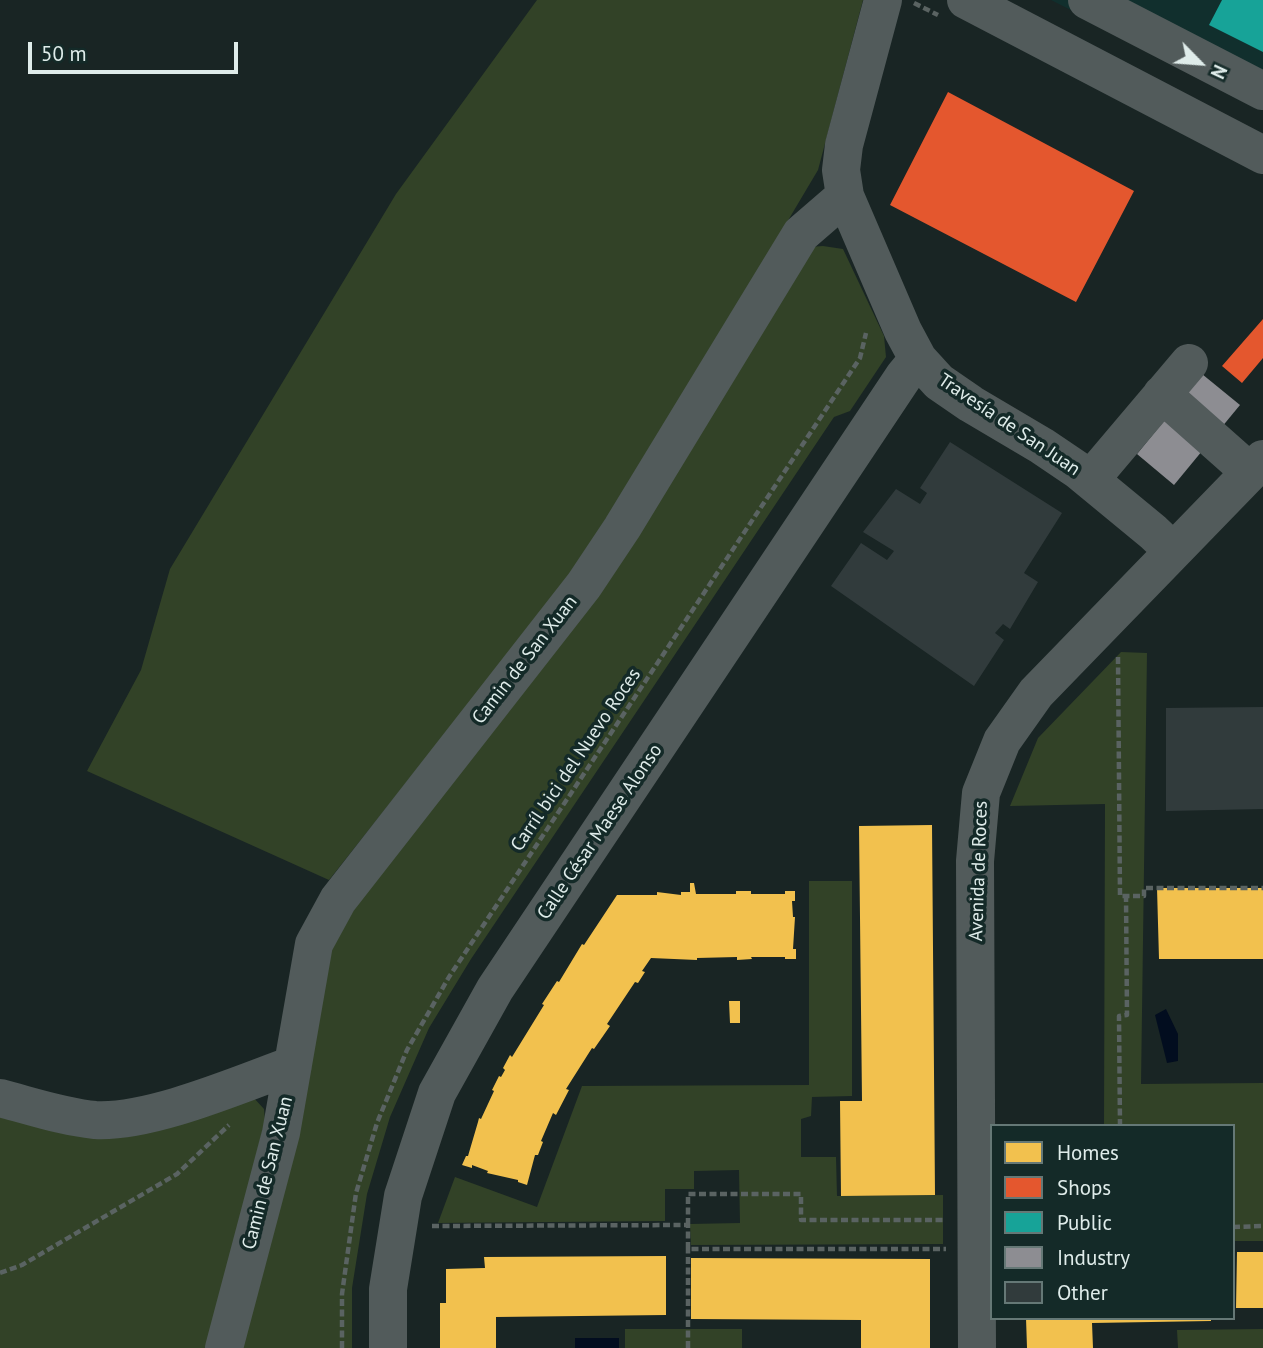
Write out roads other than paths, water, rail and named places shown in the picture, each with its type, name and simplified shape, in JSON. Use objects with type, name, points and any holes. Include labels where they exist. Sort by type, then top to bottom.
[{"type":"street","points":[[845,196],[841,170],[844,145],[883,0]]},
{"type":"street","points":[[966,0],[1262,155]]},
{"type":"street","points":[[1087,0],[1139,8],[1263,92]]},
{"type":"street","name":"Travesía de San Juan","points":[[845,196],[903,331],[918,359],[939,382],[1042,446],[1090,480],[1173,551]]},
{"type":"street","name":"Camin de San Xuan","points":[[224,1348],[281,1133],[314,944],[338,900],[584,585],[622,528],[801,234],[845,196]]},
{"type":"street","name":"Calle César Maese Alonso","points":[[388,1348],[388,1289],[403,1196],[437,1093],[495,989],[904,376],[918,359]]},
{"type":"street","points":[[1090,480],[1189,363]]},
{"type":"street","points":[[1162,394],[1257,466]]},
{"type":"street","name":"Avenida de Roces","points":[[977,1348],[975,861],[981,793],[1002,741],[1036,693],[1257,466]]},
{"type":"street","points":[[0,1098],[65,1115],[97,1120],[123,1118],[163,1110],[293,1065]]}]
